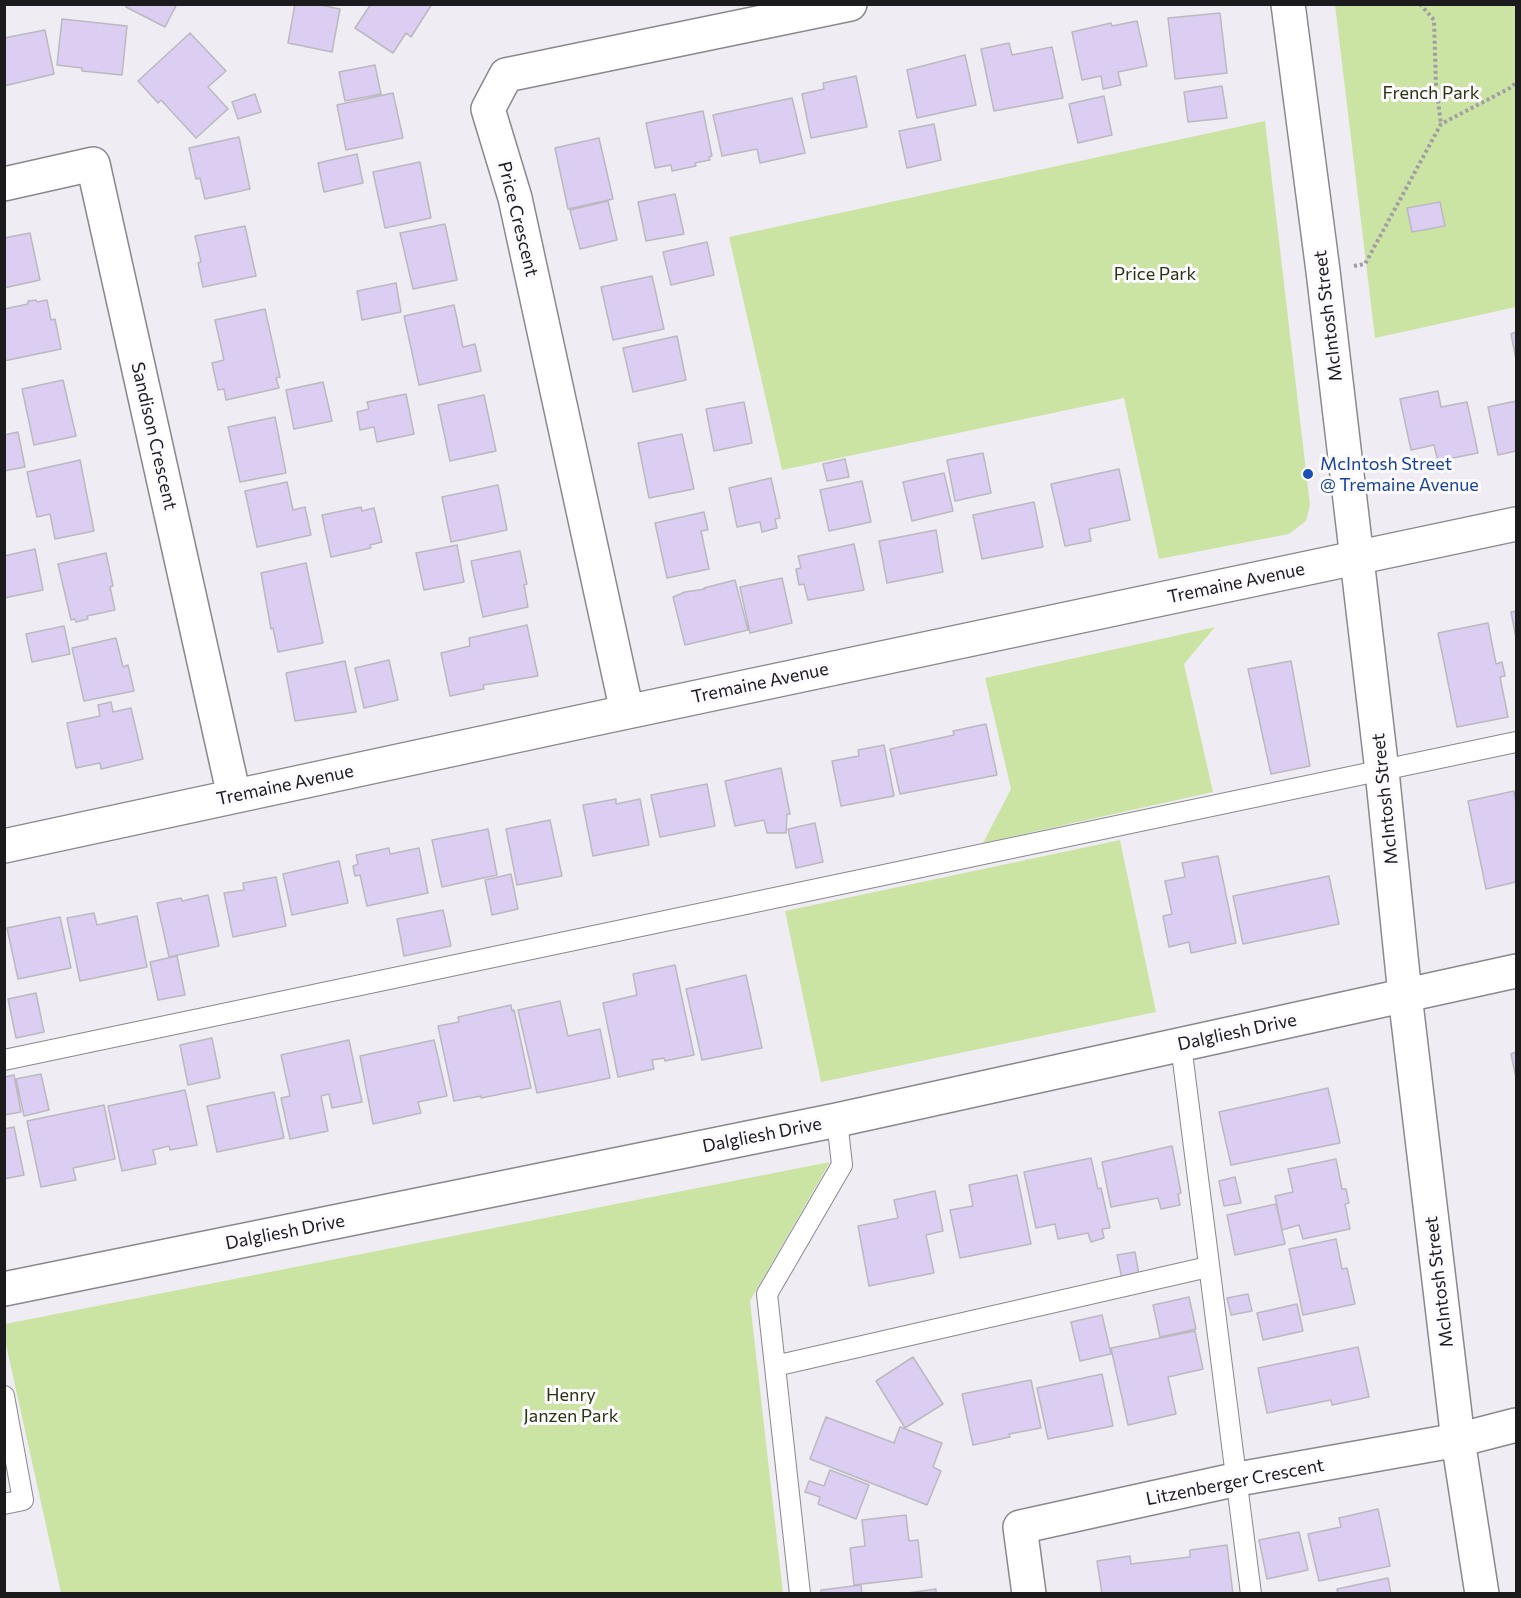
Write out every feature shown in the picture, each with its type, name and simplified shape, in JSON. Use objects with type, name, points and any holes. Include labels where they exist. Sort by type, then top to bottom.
[{"type":"street","name":"Price Crescent","points":[[627,711],[515,198],[488,109],[506,75],[850,4]]},
{"type":"street","name":"McIntosh Street","points":[[1288,4],[1323,270],[1458,1440],[1482,1593]]},
{"type":"street","name":"Sandison Crescent","points":[[4,184],[93,164],[234,796]]},
{"type":"street","name":"Tremaine Avenue","points":[[4,846],[627,711],[1516,524]]},
{"type":"street","name":"Dalgliesh Drive","points":[[4,1289],[837,1120],[1516,971]]},
{"type":"street","name":"Litzenberger Crescent","points":[[1029,1593],[1020,1527],[1238,1479],[1458,1440],[1516,1425]]},
{"type":"lane","points":[[4,1060],[1516,742]]},
{"type":"lane","points":[[1181,1045],[1251,1593]]},
{"type":"lane","points":[[800,1593],[767,1294],[842,1165],[837,1120]]},
{"type":"lane","points":[[775,1366],[1209,1267]]},
{"type":"lane","points":[[4,1396],[23,1500],[4,1504]]},
{"type":"path","points":[[1420,4],[1434,20],[1436,86],[1441,124]]},
{"type":"path","points":[[1323,270],[1365,264],[1441,124],[1512,87],[1516,82]]},
{"type":"green space","name":"French Park","points":[[1335,5],[1516,5],[1516,307],[1375,338]]},
{"type":"green space","name":"Price Park","points":[[1265,121],[1310,505],[1306,521],[1289,534],[1159,559],[1124,398],[782,470],[729,237]]},
{"type":"green space","points":[[1215,627],[1184,664],[1213,792],[983,843],[1011,789],[985,678]]},
{"type":"green space","points":[[1120,840],[1156,1012],[821,1082],[785,911]]},
{"type":"green space","name":"Henry Janzen Park","points":[[830,1162],[750,1301],[783,1593],[61,1593],[5,1340],[5,1324]]},
{"type":"building","points":[[127,4],[177,4],[165,27],[126,7]]},
{"type":"building","points":[[295,4],[315,4],[340,9],[332,52],[288,43]]},
{"type":"building","points":[[371,4],[432,4],[411,37],[406,33],[393,53],[355,28]]},
{"type":"building","points":[[1220,13],[1227,73],[1175,79],[1168,18]]},
{"type":"building","points":[[62,19],[127,26],[122,75],[82,71],[82,68],[57,65]]},
{"type":"building","points":[[1137,21],[1147,66],[1118,72],[1121,85],[1103,89],[1101,76],[1082,80],[1072,32],[1111,23],[1112,26]]},
{"type":"building","points":[[45,30],[54,74],[4,86],[4,38]]},
{"type":"building","points":[[190,33],[226,71],[208,87],[228,109],[196,138],[161,100],[158,103],[138,81]]},
{"type":"building","points":[[1009,43],[1012,55],[1052,47],[1063,98],[994,111],[981,49]]},
{"type":"building","points":[[965,55],[976,105],[917,118],[907,70]]},
{"type":"building","points":[[375,65],[381,94],[345,101],[339,72]]},
{"type":"building","points":[[856,76],[867,127],[811,138],[802,94],[824,89],[823,83]]},
{"type":"building","points":[[1222,86],[1227,118],[1188,122],[1184,92]]},
{"type":"building","points":[[393,93],[403,138],[346,150],[337,105]]},
{"type":"building","points":[[255,94],[261,112],[238,119],[232,102]]},
{"type":"building","points":[[1104,96],[1112,135],[1078,143],[1069,104]]},
{"type":"building","points":[[792,98],[805,153],[760,163],[757,149],[722,156],[713,115]]},
{"type":"building","points":[[703,111],[712,156],[709,157],[710,160],[695,163],[696,166],[672,171],[671,165],[655,168],[646,123]]},
{"type":"building","points":[[934,124],[941,160],[907,168],[899,131]]},
{"type":"building","points":[[239,137],[250,189],[205,199],[200,178],[196,179],[189,148]]},
{"type":"building","points":[[599,138],[613,199],[568,209],[555,148]]},
{"type":"building","points":[[357,154],[363,183],[324,192],[318,163]]},
{"type":"building","points":[[420,162],[431,218],[385,228],[373,172]]},
{"type":"building","points":[[675,194],[684,234],[646,241],[638,202]]},
{"type":"building","points":[[608,201],[617,240],[580,249],[570,210]]},
{"type":"building","points":[[1440,202],[1445,226],[1412,232],[1407,208]]},
{"type":"building","points":[[445,224],[457,280],[413,289],[400,233]]},
{"type":"building","points":[[245,226],[256,276],[203,287],[198,263],[201,262],[195,236]]},
{"type":"building","points":[[30,233],[40,280],[4,288],[4,238]]},
{"type":"building","points":[[707,242],[714,275],[671,285],[663,252]]},
{"type":"building","points":[[652,276],[664,329],[613,340],[601,287]]},
{"type":"building","points":[[396,283],[401,312],[362,320],[357,291]]},
{"type":"building","points":[[36,300],[37,302],[47,300],[51,320],[55,319],[61,349],[4,361],[4,309]]},
{"type":"building","points":[[454,305],[463,347],[475,344],[481,371],[419,385],[404,316]]},
{"type":"building","points":[[265,309],[280,377],[276,378],[279,388],[226,400],[224,389],[218,390],[212,363],[224,360],[215,320]]},
{"type":"building","points":[[1516,332],[1516,359],[1511,334]]},
{"type":"building","points":[[677,336],[686,380],[633,392],[623,348]]},
{"type":"building","points":[[63,380],[76,436],[34,445],[22,389]]},
{"type":"building","points":[[323,382],[332,421],[294,429],[286,390]]},
{"type":"building","points":[[1438,391],[1441,407],[1467,402],[1478,453],[1438,461],[1434,445],[1411,450],[1400,399]]},
{"type":"building","points":[[406,394],[414,434],[377,442],[374,427],[360,430],[357,412],[369,409],[367,402]]},
{"type":"building","points":[[484,395],[496,451],[450,461],[438,405]]},
{"type":"building","points":[[1516,401],[1516,451],[1498,455],[1488,407]]},
{"type":"building","points":[[744,402],[752,443],[714,451],[706,409]]},
{"type":"building","points":[[275,417],[286,473],[240,482],[228,427]]},
{"type":"building","points":[[18,432],[25,467],[4,471],[4,435]]},
{"type":"building","points":[[682,434],[694,489],[649,498],[638,443]]},
{"type":"building","points":[[983,453],[991,493],[955,501],[947,460]]},
{"type":"building","points":[[845,459],[849,477],[827,481],[823,464]]},
{"type":"building","points":[[80,460],[94,531],[55,539],[50,514],[37,517],[27,472]]},
{"type":"building","points":[[1119,469],[1130,520],[1089,529],[1091,541],[1065,546],[1051,484]]},
{"type":"building","points":[[944,473],[953,511],[912,521],[903,482]]},
{"type":"building","points":[[771,478],[780,518],[775,519],[777,528],[762,532],[760,522],[737,527],[729,488]]},
{"type":"building","points":[[862,481],[871,522],[829,531],[820,490]]},
{"type":"building","points":[[287,482],[293,510],[305,507],[311,535],[257,547],[245,491]]},
{"type":"building","points":[[498,485],[507,530],[451,542],[442,497]]},
{"type":"building","points":[[1034,502],[1043,547],[982,559],[973,515]]},
{"type":"building","points":[[361,507],[362,511],[374,508],[382,542],[370,545],[371,548],[331,557],[322,515]]},
{"type":"building","points":[[704,512],[708,530],[701,531],[709,569],[667,578],[655,523]]},
{"type":"building","points":[[936,530],[943,572],[887,583],[879,541]]},
{"type":"building","points":[[854,544],[864,590],[808,600],[804,584],[799,585],[796,569],[801,568],[798,556]]},
{"type":"building","points":[[457,545],[464,582],[424,590],[416,553]]},
{"type":"building","points":[[35,549],[43,590],[4,598],[4,556]]},
{"type":"building","points":[[520,551],[527,584],[524,585],[528,607],[483,617],[471,561]]},
{"type":"building","points":[[106,553],[115,610],[87,616],[88,619],[76,622],[75,619],[71,620],[58,564]]},
{"type":"building","points":[[306,563],[323,643],[278,652],[273,628],[271,629],[261,573]]},
{"type":"building","points":[[782,578],[792,623],[750,633],[740,587]]},
{"type":"building","points":[[735,580],[748,630],[685,645],[673,597]]},
{"type":"building","points":[[1516,611],[1516,638],[1511,612]]},
{"type":"building","points":[[1488,623],[1496,664],[1502,662],[1505,676],[1500,677],[1508,717],[1457,727],[1438,633]]},
{"type":"building","points":[[527,625],[538,676],[483,685],[484,689],[450,696],[441,653],[470,646],[469,638]]},
{"type":"building","points":[[64,626],[70,654],[32,662],[26,634]]},
{"type":"building","points":[[116,638],[123,667],[128,665],[134,691],[84,701],[72,648]]},
{"type":"building","points":[[389,660],[398,700],[364,708],[355,668]]},
{"type":"building","points":[[345,661],[356,712],[295,721],[286,673]]},
{"type":"building","points":[[1291,661],[1310,766],[1271,774],[1248,669]]},
{"type":"building","points":[[111,702],[113,712],[131,708],[143,759],[101,769],[100,763],[76,768],[67,723],[100,716],[98,705]]},
{"type":"building","points":[[986,724],[997,775],[900,794],[890,749],[954,735],[953,731]]},
{"type":"building","points":[[884,745],[894,796],[841,806],[832,761],[859,756],[858,750]]},
{"type":"building","points":[[781,768],[790,814],[787,814],[786,833],[767,833],[764,820],[735,826],[725,781]]},
{"type":"building","points":[[707,784],[715,826],[660,837],[651,795]]},
{"type":"building","points":[[1514,791],[1516,882],[1486,889],[1468,801]]},
{"type":"building","points":[[616,799],[616,804],[640,799],[649,845],[593,856],[583,805]]},
{"type":"building","points":[[550,820],[562,876],[517,885],[506,829]]},
{"type":"building","points":[[815,823],[823,862],[796,868],[788,829]]},
{"type":"building","points":[[488,829],[497,875],[442,887],[432,840]]},
{"type":"building","points":[[389,848],[390,854],[419,848],[428,893],[367,906],[360,875],[355,876],[353,866],[358,864],[356,855]]},
{"type":"building","points":[[1218,856],[1236,943],[1191,953],[1189,942],[1169,947],[1163,916],[1172,914],[1165,881],[1185,877],[1182,863]]},
{"type":"building","points":[[339,861],[348,903],[292,915],[283,874]]},
{"type":"building","points":[[511,874],[518,909],[492,915],[485,880]]},
{"type":"building","points":[[1329,876],[1339,924],[1243,944],[1233,896]]},
{"type":"building","points":[[276,877],[286,926],[233,937],[224,893],[244,890],[243,883]]},
{"type":"building","points":[[208,895],[219,946],[169,957],[157,903],[181,898],[182,901]]},
{"type":"building","points":[[443,910],[451,946],[404,956],[397,919]]},
{"type":"building","points":[[94,913],[97,925],[137,916],[147,967],[80,981],[67,918]]},
{"type":"building","points":[[60,917],[71,968],[18,979],[7,928]]},
{"type":"building","points":[[177,956],[185,995],[158,1000],[150,962]]},
{"type":"building","points":[[675,965],[694,1055],[665,1061],[664,1058],[652,1060],[654,1069],[618,1077],[603,1003],[637,995],[633,974]]},
{"type":"building","points":[[746,975],[762,1048],[702,1060],[686,989]]},
{"type":"building","points":[[36,993],[44,1032],[16,1038],[8,999]]},
{"type":"building","points":[[560,1001],[568,1036],[600,1029],[610,1078],[537,1093],[518,1010]]},
{"type":"building","points":[[511,1005],[531,1088],[454,1101],[438,1026],[459,1022],[458,1017]]},
{"type":"building","points":[[212,1038],[220,1078],[188,1085],[180,1045]]},
{"type":"building","points":[[349,1040],[362,1102],[332,1108],[329,1094],[321,1096],[328,1131],[290,1139],[281,1098],[290,1096],[281,1055]]},
{"type":"building","points":[[434,1040],[447,1096],[418,1102],[421,1113],[373,1124],[360,1056]]},
{"type":"building","points":[[1516,1052],[1516,1078],[1511,1054]]},
{"type":"building","points":[[41,1074],[49,1110],[24,1116],[16,1079]]},
{"type":"building","points":[[14,1075],[21,1112],[4,1115],[4,1077]]},
{"type":"building","points":[[1328,1088],[1340,1143],[1231,1165],[1219,1112]]},
{"type":"building","points":[[185,1090],[197,1145],[170,1150],[169,1146],[153,1150],[156,1164],[122,1171],[108,1106]]},
{"type":"building","points":[[274,1092],[284,1138],[217,1152],[207,1106]]},
{"type":"building","points":[[104,1105],[115,1159],[73,1168],[76,1180],[41,1187],[27,1121]]},
{"type":"building","points":[[14,1127],[24,1175],[4,1179],[4,1129]]},
{"type":"building","points":[[1172,1146],[1181,1193],[1178,1194],[1180,1205],[1161,1209],[1158,1198],[1111,1207],[1102,1162]]},
{"type":"building","points":[[1091,1158],[1110,1228],[1102,1229],[1104,1238],[1091,1242],[1088,1233],[1058,1239],[1055,1224],[1036,1228],[1024,1172]]},
{"type":"building","points":[[1336,1159],[1342,1189],[1346,1189],[1349,1203],[1345,1204],[1350,1229],[1303,1239],[1299,1225],[1282,1230],[1275,1196],[1293,1192],[1288,1169]]},
{"type":"building","points":[[1017,1175],[1031,1244],[960,1258],[950,1210],[973,1206],[969,1185]]},
{"type":"building","points":[[1235,1177],[1241,1203],[1224,1206],[1219,1181]]},
{"type":"building","points":[[935,1191],[943,1231],[926,1235],[934,1273],[869,1286],[858,1226],[898,1218],[894,1200]]},
{"type":"building","points":[[1276,1204],[1285,1244],[1235,1255],[1227,1215]]},
{"type":"building","points":[[1336,1239],[1342,1269],[1347,1268],[1355,1304],[1303,1315],[1289,1249]]},
{"type":"building","points":[[1135,1252],[1139,1275],[1122,1279],[1117,1255]]},
{"type":"building","points":[[1248,1294],[1252,1311],[1231,1315],[1227,1298]]},
{"type":"building","points":[[1189,1297],[1196,1329],[1160,1337],[1153,1305]]},
{"type":"building","points":[[1297,1304],[1303,1331],[1263,1340],[1257,1313]]},
{"type":"building","points":[[1102,1315],[1111,1354],[1080,1361],[1071,1322]]},
{"type":"building","points":[[1195,1331],[1203,1369],[1168,1377],[1176,1414],[1128,1425],[1111,1348]]},
{"type":"building","points":[[1358,1347],[1369,1397],[1332,1405],[1331,1400],[1267,1413],[1258,1368]]},
{"type":"building","points":[[913,1357],[943,1404],[905,1428],[876,1381]]},
{"type":"building","points":[[1102,1374],[1113,1426],[1048,1439],[1037,1388]]},
{"type":"building","points":[[1031,1380],[1041,1428],[1009,1434],[1010,1437],[973,1445],[962,1394]]},
{"type":"building","points":[[826,1417],[894,1443],[900,1427],[942,1443],[933,1467],[941,1471],[927,1505],[810,1459]]},
{"type":"building","points":[[830,1470],[869,1485],[856,1519],[818,1504],[820,1497],[805,1492],[809,1481],[824,1486]]},
{"type":"building","points":[[1378,1509],[1390,1566],[1319,1581],[1308,1534],[1341,1527],[1339,1518]]},
{"type":"building","points":[[906,1515],[909,1541],[918,1540],[922,1577],[854,1585],[850,1548],[865,1546],[862,1520]]},
{"type":"building","points":[[1299,1532],[1308,1570],[1267,1579],[1259,1540]]},
{"type":"building","points":[[1227,1545],[1233,1594],[1102,1594],[1097,1561],[1130,1556],[1131,1564],[1190,1557],[1190,1550]]},
{"type":"building","points":[[1388,1578],[1391,1594],[1338,1594],[1337,1589]]},
{"type":"building","points":[[861,1585],[862,1594],[821,1594],[821,1590]]},
{"type":"building","points":[[936,1589],[936,1594],[900,1594]]},
{"type":"place","name":"McIntosh Street @ Tremaine Avenue","points":[[1308,474]]}]
